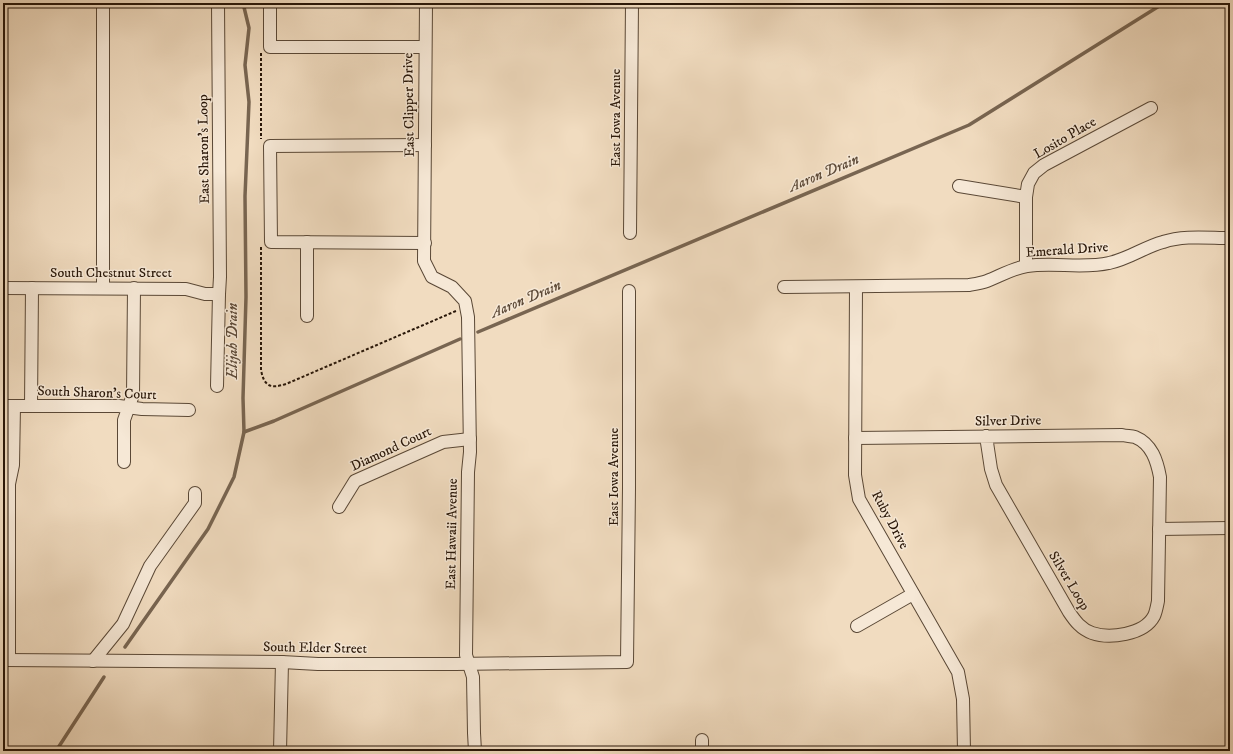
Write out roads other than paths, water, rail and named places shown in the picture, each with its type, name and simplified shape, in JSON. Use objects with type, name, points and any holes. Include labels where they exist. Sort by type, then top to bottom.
[{"type":"street","points":[[103,3],[103,288]]},
{"type":"street","name":"East Sharon's Loop","points":[[217,386],[218,294],[220,269],[218,3]]},
{"type":"street","name":"East Clipper Drive","points":[[270,3],[270,47],[425,47],[424,261],[432,277],[452,287],[465,301],[468,317]]},
{"type":"street","points":[[425,47],[426,3]]},
{"type":"street","name":"East Iowa Avenue","points":[[630,234],[632,3]]},
{"type":"street","name":"Losito Place","points":[[1026,266],[1026,197],[1028,184],[1034,173],[1044,165],[1151,108]]},
{"type":"street","points":[[425,145],[270,146],[271,242],[425,243]]},
{"type":"street","points":[[959,186],[1026,197]]},
{"type":"street","name":"Emerald Drive","points":[[784,287],[969,285],[986,282],[1010,271],[1026,266],[1044,264],[1109,264],[1125,259],[1164,241],[1182,238],[1230,238]]},
{"type":"street","points":[[307,242],[307,316]]},
{"type":"street","name":"Ruby Drive","points":[[856,286],[854,475],[859,499],[958,672],[963,699],[964,751]]},
{"type":"street","name":"South Chestnut Street","points":[[3,288],[186,289],[205,294],[218,294]]},
{"type":"street","points":[[32,288],[32,406]]},
{"type":"street","points":[[124,462],[124,420],[133,395],[134,288]]},
{"type":"street","name":"East Iowa Avenue","points":[[627,662],[629,291]]},
{"type":"street","name":"East Hawaii Avenue","points":[[468,317],[470,439],[468,472],[466,656],[473,677],[474,733],[476,751]]},
{"type":"street","points":[[6,660],[9,484],[13,465],[8,406]]},
{"type":"street","name":"South Sharon's Court","points":[[8,406],[119,406],[142,409],[189,410]]},
{"type":"street","name":"Silver Drive","points":[[855,438],[1122,435],[1135,437],[1146,444],[1154,455]]},
{"type":"street","name":"Silver Loop","points":[[986,436],[991,469],[996,485],[1069,612],[1078,625],[1091,632],[1103,635],[1131,633],[1144,627],[1154,617],[1158,601],[1160,477],[1158,464],[1154,455]]},
{"type":"street","name":"Diamond Court","points":[[339,507],[354,481],[443,442],[470,439]]},
{"type":"street","points":[[93,661],[123,624],[150,566],[195,503],[195,492]]},
{"type":"street","points":[[1159,529],[1230,528]]},
{"type":"street","points":[[856,626],[913,594]]},
{"type":"street","name":"South Elder Street","points":[[6,660],[282,662],[318,664],[627,662]]},
{"type":"street","points":[[280,751],[282,662]]},
{"type":"waterway","name":"Elijah Drain","points":[[125,647],[208,529],[234,477],[244,432],[243,398],[246,297],[245,196],[249,102],[245,65],[249,28],[243,3]]},
{"type":"waterway","name":"Aaron Drain","points":[[478,332],[969,125],[1164,3]]},
{"type":"waterway","name":"Aaron Drain","points":[[244,432],[274,421],[460,339]]},
{"type":"waterway","name":"Elijah Drain","points":[[56,751],[104,677]]}]
